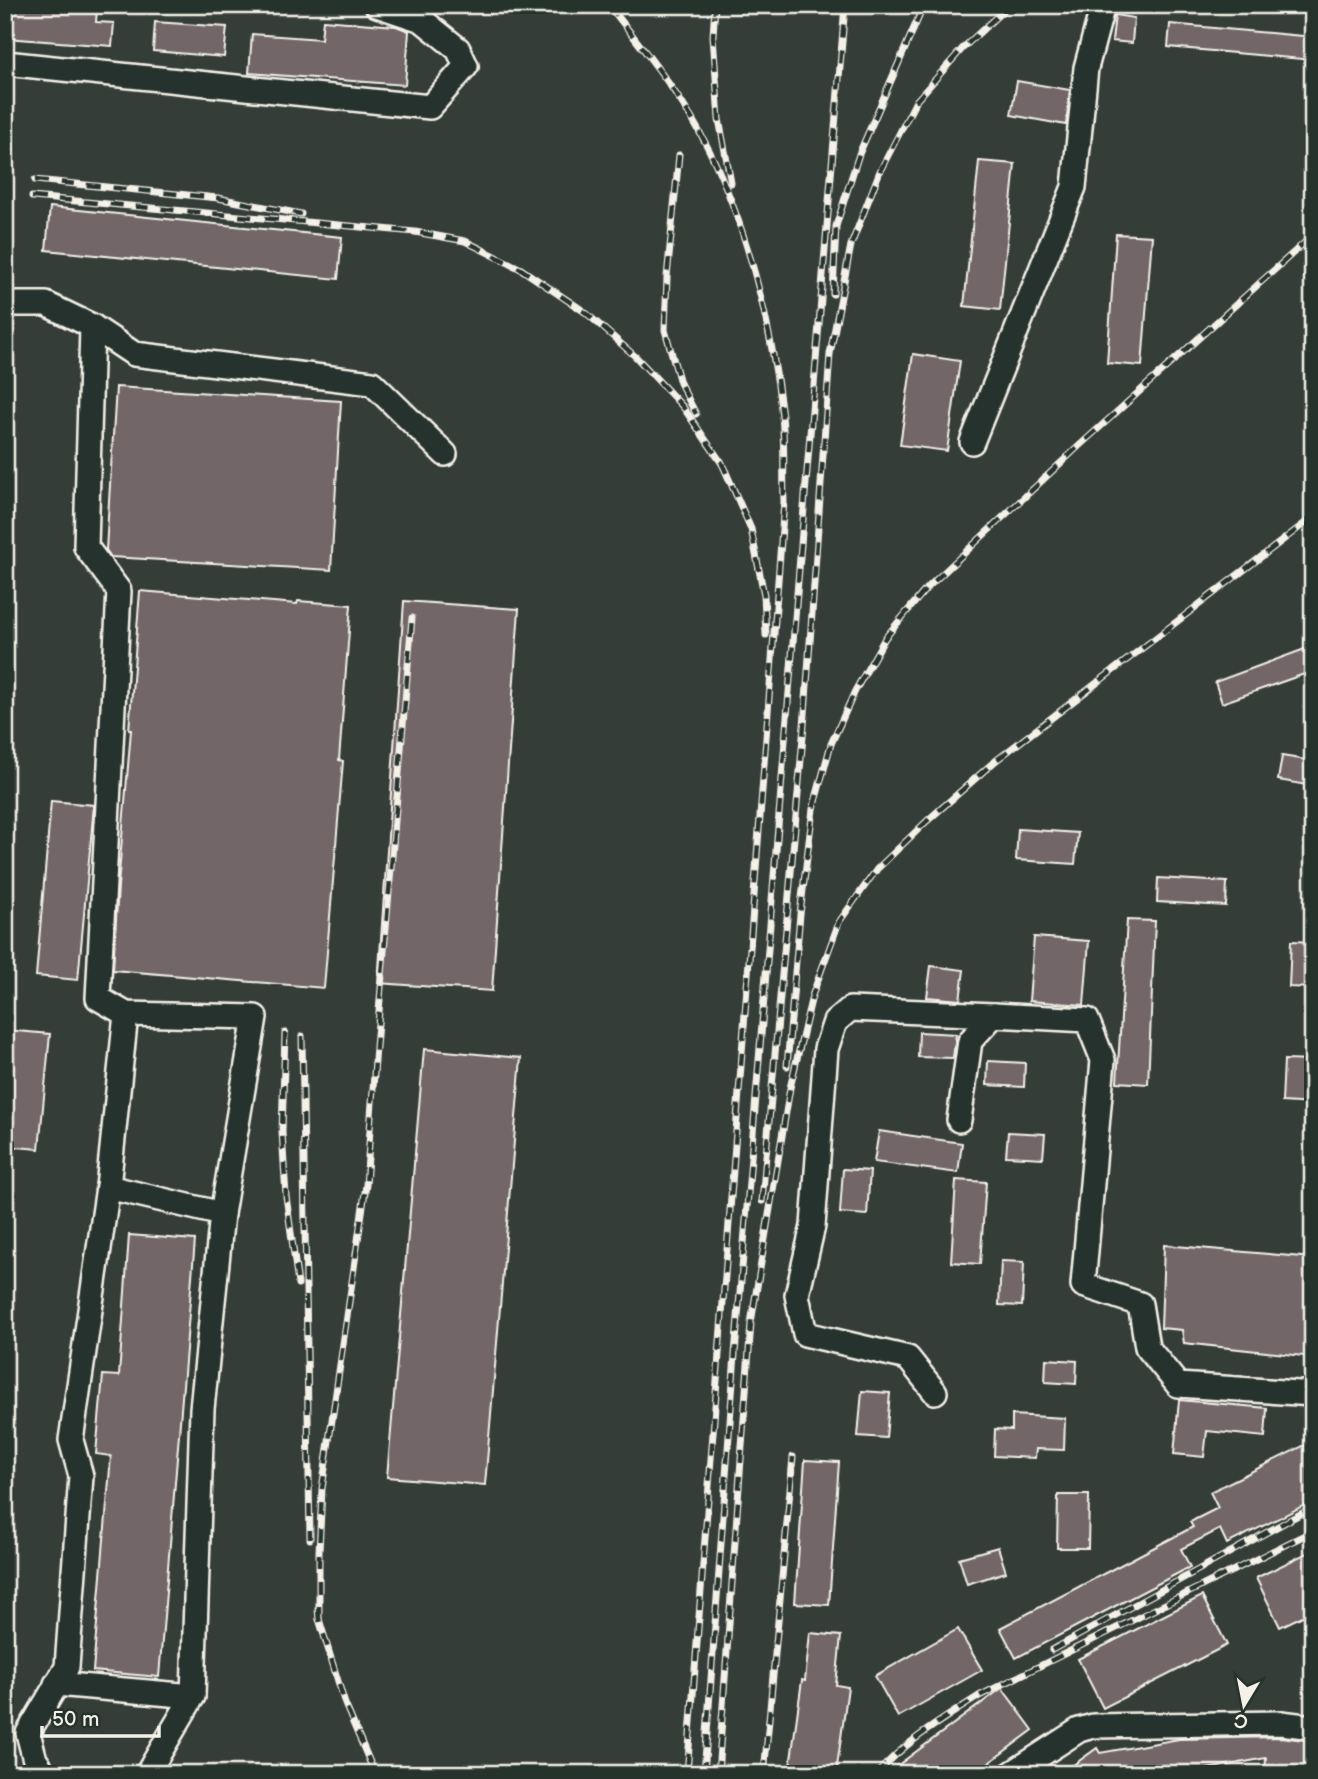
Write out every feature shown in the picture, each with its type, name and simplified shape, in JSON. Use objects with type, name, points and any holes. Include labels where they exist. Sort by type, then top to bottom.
[{"type":"street","points":[[5,63],[430,107],[466,66],[458,49],[422,20],[377,5]]},
{"type":"street","points":[[972,442],[1074,187],[1086,68],[1103,5]]},
{"type":"street","points":[[5,304],[46,304],[92,326],[134,354],[372,383],[444,454]]},
{"type":"street","points":[[92,326],[86,547],[119,591],[98,998],[126,1014],[255,1017],[222,1214],[202,1409],[192,1696],[147,1774]]},
{"type":"street","points":[[934,1392],[908,1358],[805,1334],[797,1295],[813,1226],[826,1049],[835,1022],[850,1009],[1087,1020],[1103,1060],[1083,1285],[1140,1304],[1147,1347],[1178,1385],[1313,1394]]},
{"type":"street","points":[[45,1774],[34,1760],[28,1734],[67,1667],[81,1476],[71,1440],[107,1187],[126,1014]]},
{"type":"street","points":[[959,1120],[970,1041],[994,1015]]},
{"type":"street","points":[[107,1187],[222,1214]]},
{"type":"street","points":[[57,1684],[192,1696]]},
{"type":"street","points":[[1011,1774],[1079,1730],[1093,1726],[1281,1723],[1313,1727]]},
{"type":"building","points":[[5,5],[97,9],[96,22],[114,23],[112,46],[5,38]]},
{"type":"building","points":[[1115,15],[1134,18],[1132,43],[1112,41]]},
{"type":"building","points":[[323,20],[396,26],[409,31],[405,85],[249,73],[252,34],[321,39]]},
{"type":"building","points":[[155,22],[227,27],[224,57],[153,51]]},
{"type":"building","points":[[1170,24],[1313,37],[1313,60],[1168,47]]},
{"type":"building","points":[[1017,81],[1070,90],[1066,125],[1011,115]]},
{"type":"building","points":[[979,161],[1015,164],[1000,310],[964,306]]},
{"type":"building","points":[[50,207],[342,237],[338,279],[46,250]]},
{"type":"building","points":[[1116,234],[1152,236],[1142,366],[1107,363]]},
{"type":"building","points":[[913,354],[960,361],[947,451],[900,445]]},
{"type":"building","points":[[116,387],[341,401],[331,570],[111,557],[106,550]]},
{"type":"building","points":[[140,591],[297,604],[298,601],[351,605],[339,760],[343,761],[324,988],[113,970]]},
{"type":"building","points":[[404,601],[519,609],[492,991],[378,983]]},
{"type":"building","points":[[1313,646],[1313,671],[1222,703],[1215,682]]},
{"type":"building","points":[[1282,756],[1313,761],[1313,786],[1278,780]]},
{"type":"building","points":[[51,801],[94,805],[78,980],[36,976]]},
{"type":"building","points":[[1018,829],[1078,833],[1075,864],[1016,860]]},
{"type":"building","points":[[1158,878],[1227,882],[1226,906],[1157,902]]},
{"type":"building","points":[[1127,920],[1155,921],[1148,1084],[1117,1082]]},
{"type":"building","points":[[1034,937],[1089,941],[1084,1005],[1029,1001]]},
{"type":"building","points":[[1291,941],[1313,942],[1313,988],[1289,987]]},
{"type":"building","points":[[931,966],[964,970],[960,1000],[927,997]]},
{"type":"building","points":[[5,1030],[50,1034],[39,1149],[5,1146]]},
{"type":"building","points":[[919,1032],[956,1034],[953,1058],[918,1057]]},
{"type":"building","points":[[424,1049],[521,1058],[485,1485],[387,1477]]},
{"type":"building","points":[[1284,1060],[1313,1061],[1313,1104],[1282,1102]]},
{"type":"building","points":[[988,1061],[1025,1063],[1024,1087],[987,1085]]},
{"type":"building","points":[[879,1131],[962,1143],[958,1173],[874,1162]]},
{"type":"building","points":[[1008,1132],[1045,1134],[1043,1158],[1006,1156]]},
{"type":"building","points":[[843,1169],[870,1171],[867,1215],[840,1213]]},
{"type":"building","points":[[956,1180],[986,1182],[980,1264],[951,1262]]},
{"type":"building","points":[[129,1235],[195,1240],[159,1677],[93,1671],[111,1456],[96,1454],[103,1375],[119,1376]]},
{"type":"building","points":[[1164,1245],[1313,1258],[1313,1357],[1184,1343],[1182,1330],[1161,1328]]},
{"type":"building","points":[[1001,1261],[1024,1262],[1022,1306],[999,1305]]},
{"type":"building","points":[[1046,1359],[1077,1361],[1076,1384],[1045,1382]]},
{"type":"building","points":[[862,1391],[890,1393],[886,1438],[858,1436]]},
{"type":"building","points":[[1179,1400],[1267,1408],[1265,1437],[1207,1431],[1204,1457],[1174,1454]]},
{"type":"building","points":[[1012,1415],[1065,1418],[1064,1450],[1036,1449],[1035,1458],[994,1456],[995,1429],[1012,1430]]},
{"type":"building","points":[[1313,1441],[1313,1501],[1227,1544],[1220,1529],[1181,1549],[1190,1567],[1016,1658],[1000,1628],[1193,1527],[1190,1522],[1218,1508],[1210,1492]]},
{"type":"building","points":[[805,1460],[839,1462],[829,1605],[795,1603]]},
{"type":"building","points":[[1058,1495],[1089,1495],[1088,1548],[1057,1548]]},
{"type":"building","points":[[998,1547],[1006,1572],[967,1584],[959,1558]]},
{"type":"building","points":[[1313,1550],[1313,1611],[1280,1627],[1256,1578]]},
{"type":"building","points":[[1202,1596],[1227,1645],[1103,1708],[1078,1659]]},
{"type":"building","points":[[958,1629],[982,1670],[898,1717],[875,1676]]},
{"type":"building","points":[[810,1633],[841,1636],[836,1685],[848,1687],[836,1774],[789,1774],[802,1680],[805,1681]]},
{"type":"building","points":[[1002,1688],[1033,1730],[974,1774],[886,1774]]},
{"type":"building","points":[[1280,1737],[1313,1741],[1313,1774],[1265,1774],[1266,1758],[1181,1774],[1061,1774],[1097,1748],[1100,1753],[1179,1739]]},
{"type":"railway","points":[[609,5],[663,75],[699,130],[723,181],[747,246],[765,314],[778,383],[783,437],[784,502],[687,1774]]},
{"type":"railway","points":[[715,5],[713,36],[719,119],[731,183]]},
{"type":"railway","points":[[704,1774],[735,1354],[845,5]]},
{"type":"railway","points":[[833,294],[836,226],[859,154],[924,5]]},
{"type":"railway","points":[[762,1201],[805,714],[830,354],[851,245],[880,171],[916,101],[963,48],[1009,5]]},
{"type":"railway","points":[[679,155],[667,277],[665,330],[680,383],[696,414]]},
{"type":"railway","points":[[35,180],[218,198],[301,214]]},
{"type":"railway","points":[[32,197],[415,232],[465,241],[521,269],[585,312],[636,357],[683,407],[725,468]]},
{"type":"railway","points":[[787,1066],[800,914],[813,809],[831,744],[855,691],[885,638],[926,589],[1079,446],[1313,235]]},
{"type":"railway","points":[[721,461],[751,529],[764,595],[766,635]]},
{"type":"railway","points":[[718,1774],[751,1323],[790,1088],[812,996],[839,922],[877,869],[994,762],[1313,517]]},
{"type":"railway","points":[[319,1619],[322,1489],[366,1185],[412,618]]},
{"type":"railway","points":[[285,1033],[282,1132],[286,1196],[298,1284]]},
{"type":"railway","points":[[302,1036],[310,1539]]},
{"type":"railway","points":[[764,1774],[793,1457]]},
{"type":"railway","points":[[1052,1650],[1313,1507]]},
{"type":"railway","points":[[877,1774],[912,1741],[979,1696],[1313,1531]]},
{"type":"railway","points":[[318,1609],[345,1704],[375,1774]]}]
